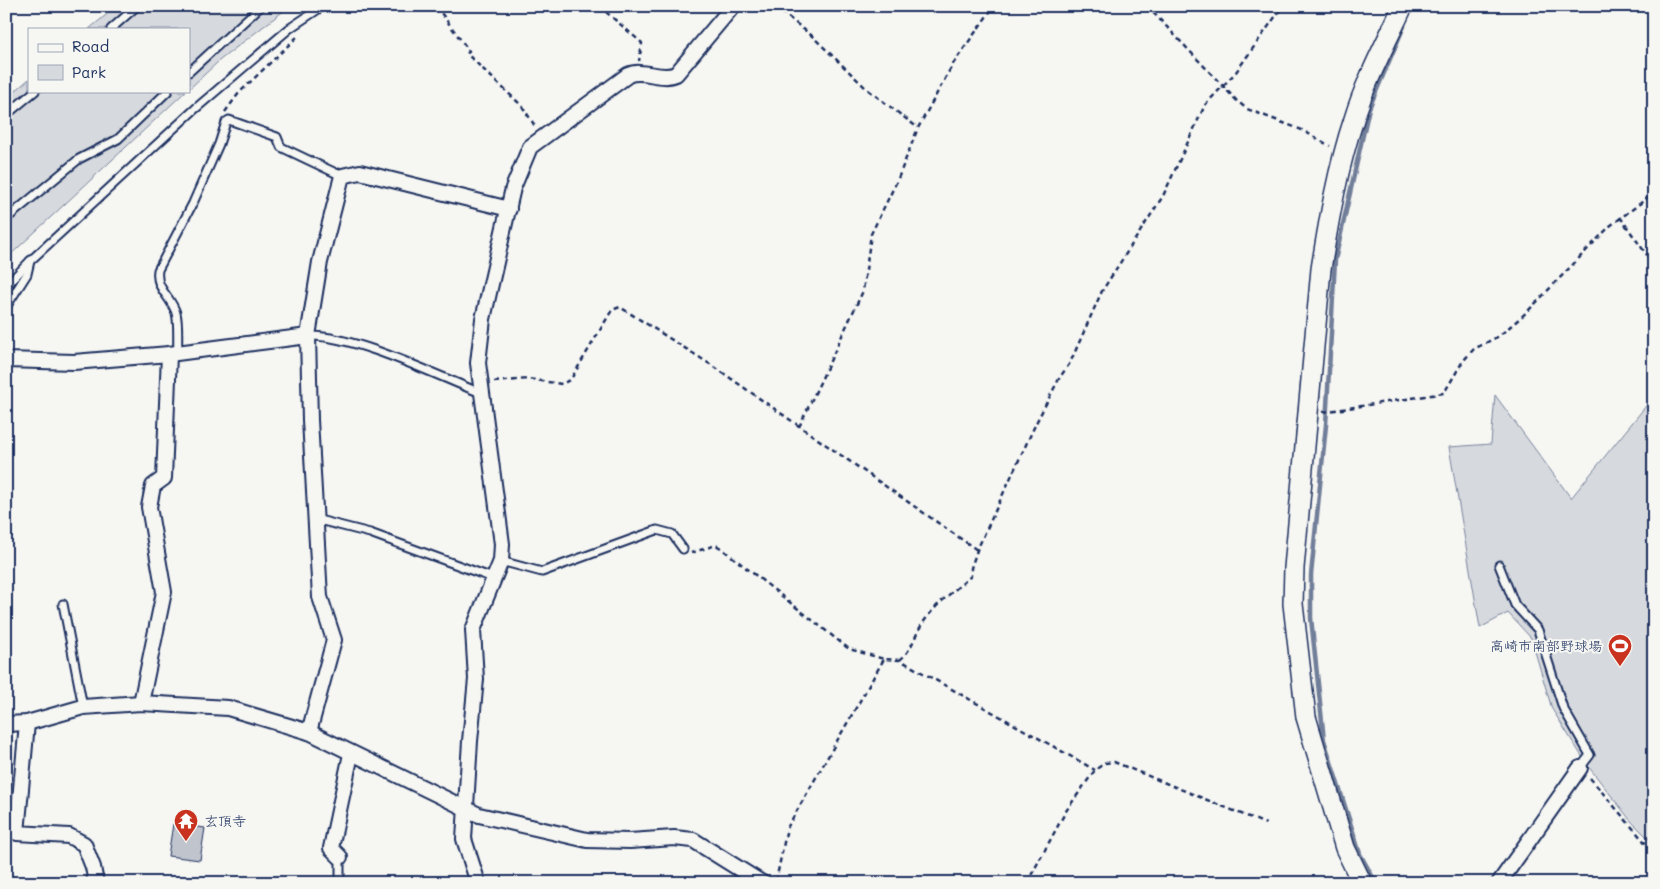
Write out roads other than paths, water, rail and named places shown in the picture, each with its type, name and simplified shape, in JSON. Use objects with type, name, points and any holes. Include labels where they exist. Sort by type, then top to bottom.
[{"type":"street","points":[[478,883],[464,839],[476,679],[473,630],[501,561],[502,544],[480,388],[479,344],[513,188],[530,147],[628,75],[638,72],[665,77],[676,74],[733,6]]},
{"type":"street","points":[[1362,883],[1345,848],[1306,717],[1293,604],[1294,568],[1321,269],[1345,154],[1359,103],[1403,6]]},
{"type":"street","points":[[309,732],[334,640],[320,597],[314,519],[308,336],[320,262],[342,176],[360,172],[509,209]]},
{"type":"street","points":[[6,360],[74,362],[173,353],[308,336]]},
{"type":"street","points":[[141,703],[164,592],[149,507],[153,486],[164,478],[173,353]]},
{"type":"street","points":[[6,724],[27,723],[83,707],[141,703],[228,708],[309,732],[479,815],[587,840],[630,841],[674,838],[693,840],[762,883]]},
{"type":"street","points":[[27,723],[17,833],[69,836],[84,844],[93,867],[96,883]]},
{"type":"street","points":[[340,856],[331,848],[351,754]]},
{"type":"street","points":[[1499,883],[1580,768]]},
{"type":"lane","points":[[112,28],[137,6]]},
{"type":"lane","points":[[190,71],[261,6]]},
{"type":"lane","points":[[6,286],[30,261],[188,116],[290,28],[323,6]]},
{"type":"lane","points":[[6,115],[34,92]]},
{"type":"lane","points":[[6,219],[79,159],[118,139],[167,92]]},
{"type":"lane","points":[[173,353],[176,312],[159,285],[157,279],[158,270],[193,203],[220,144],[226,122],[229,120],[277,137],[281,147],[342,176]]},
{"type":"lane","points":[[6,307],[27,274],[30,261]]},
{"type":"lane","points":[[308,336],[344,341],[480,388]]},
{"type":"lane","points":[[314,519],[370,533],[493,578]]},
{"type":"lane","points":[[501,561],[536,572],[542,572],[657,530],[672,534],[683,549]]},
{"type":"lane","points":[[1498,565],[1515,605],[1538,630],[1563,708],[1590,755],[1580,768]]},
{"type":"lane","points":[[63,604],[83,707]]},
{"type":"lane","points":[[340,856],[340,879],[343,883]]},
{"type":"waterway","points":[[1376,883],[1360,854],[1324,740],[1311,618],[1311,575],[1326,425],[1335,260],[1369,108],[1404,26]]},
{"type":"place","name":"高崎市南部野球場","points":[[1620,667]]},
{"type":"place","name":"玄頂寺","points":[[186,842]]}]
